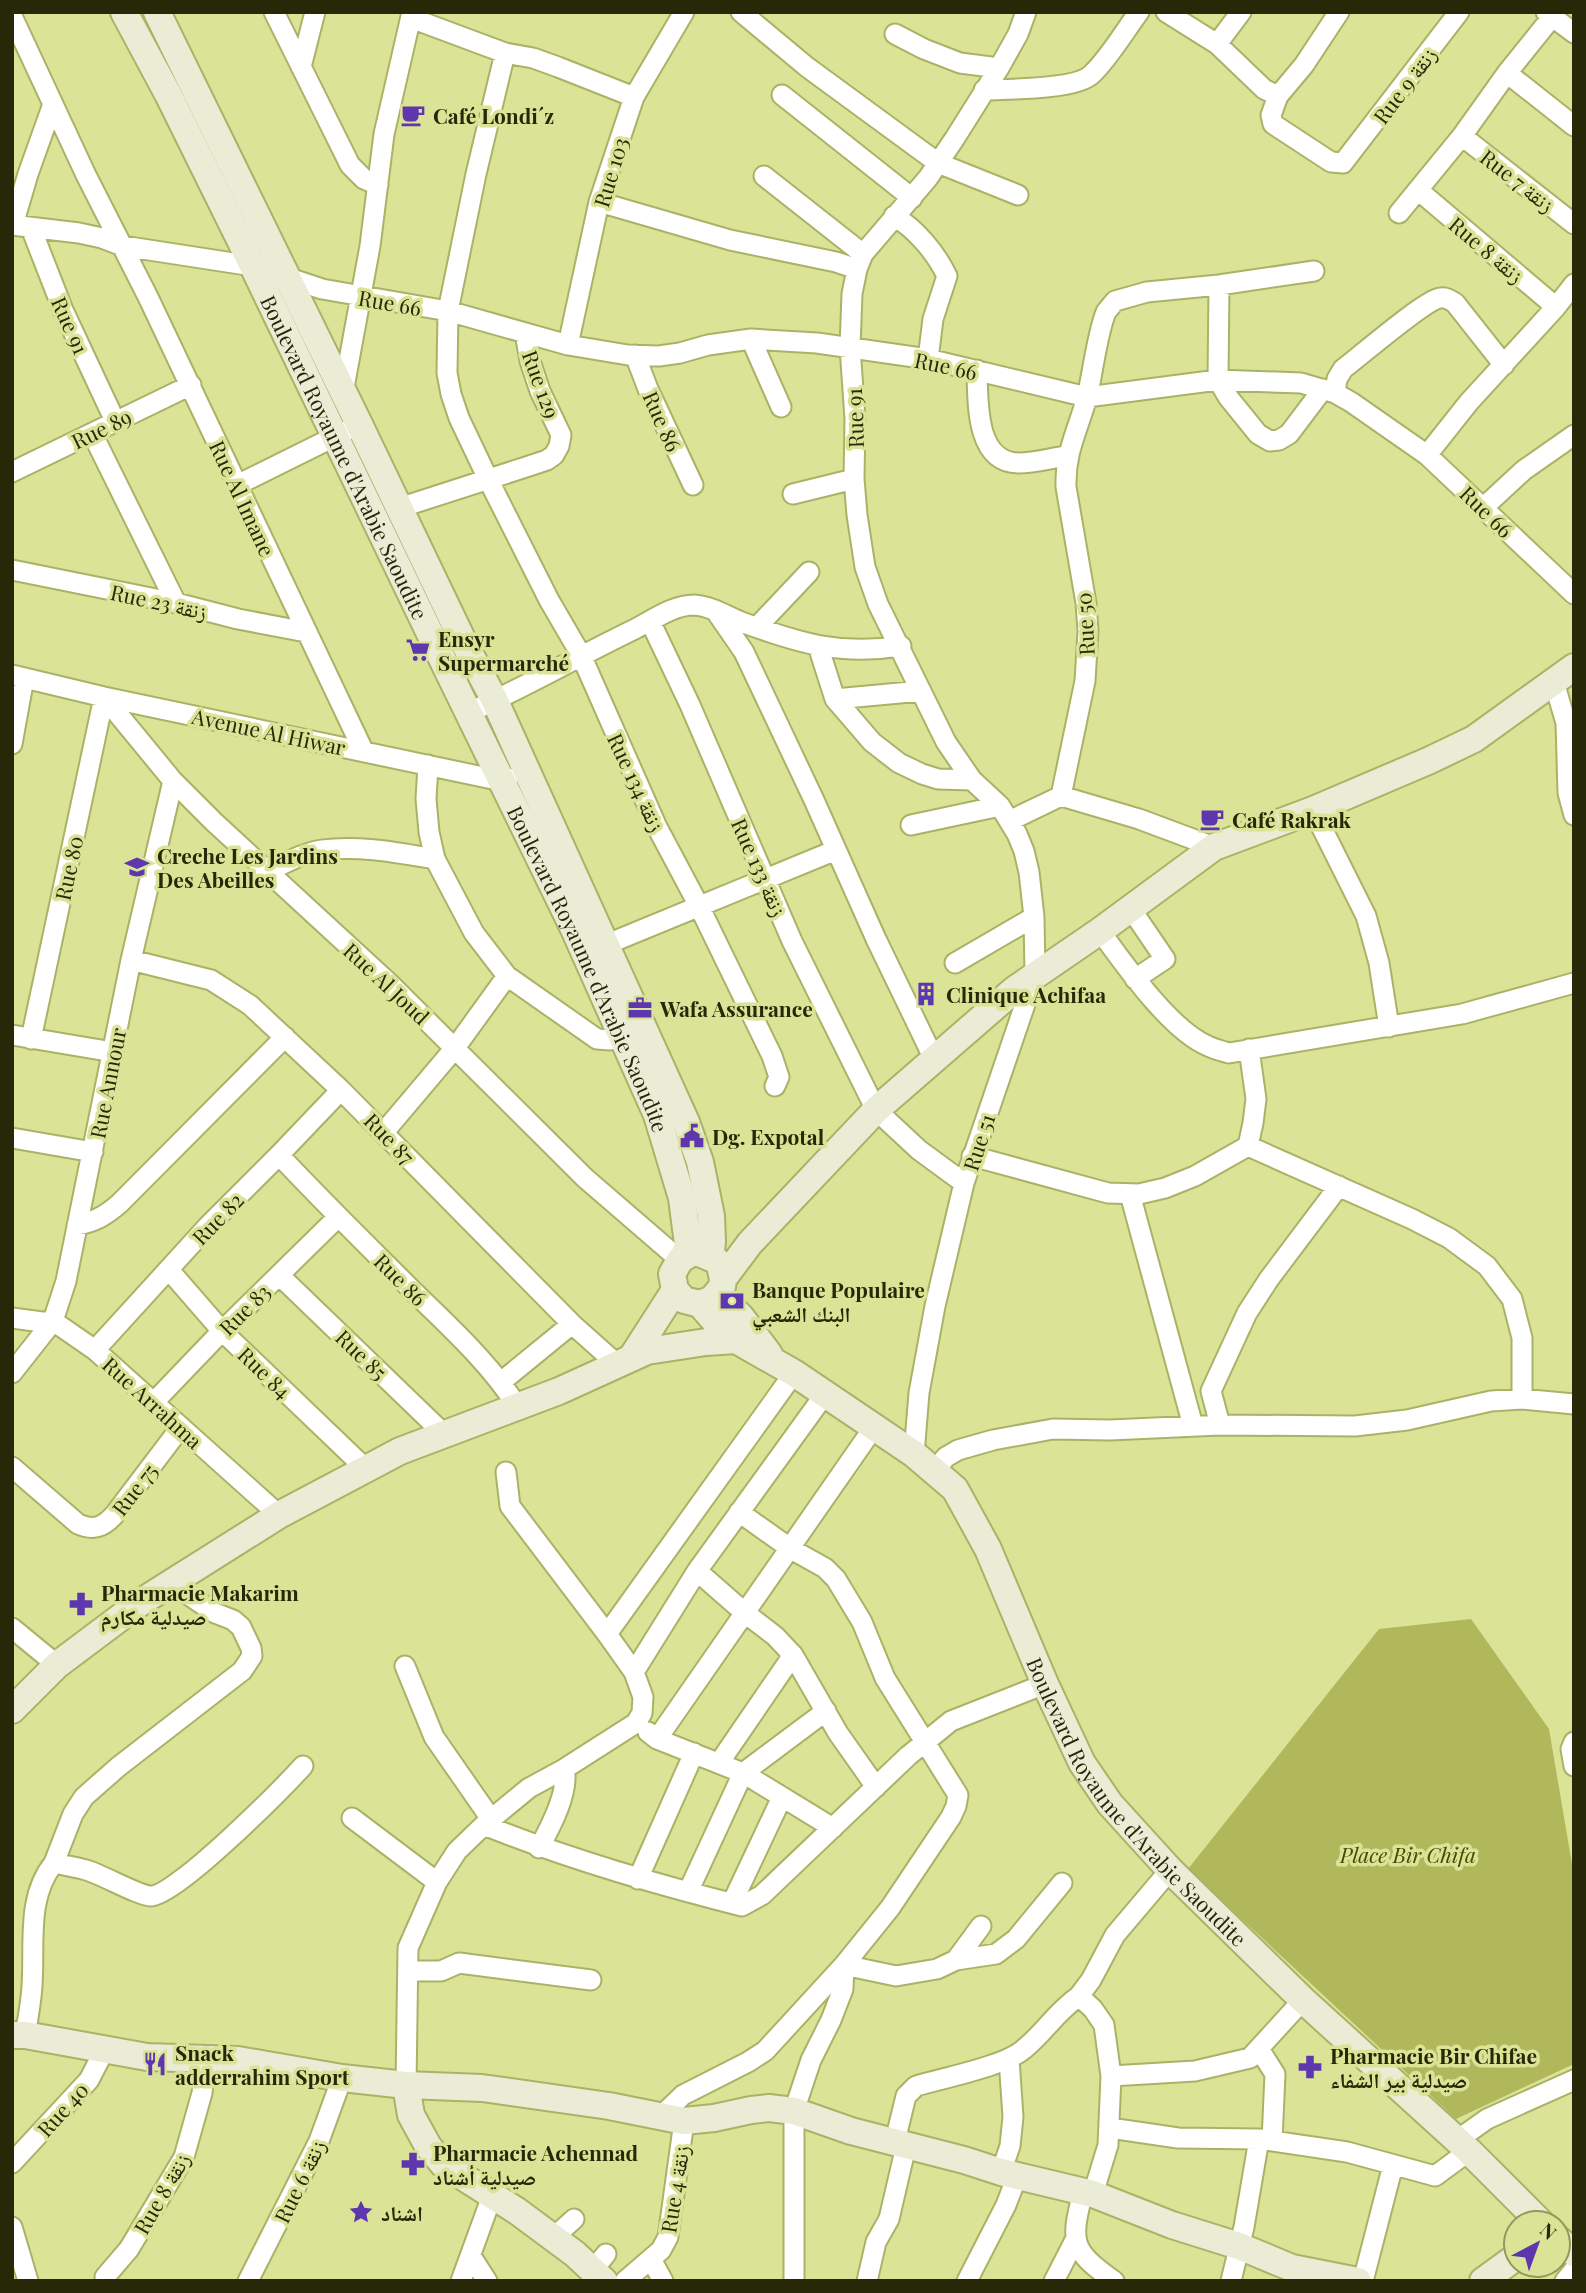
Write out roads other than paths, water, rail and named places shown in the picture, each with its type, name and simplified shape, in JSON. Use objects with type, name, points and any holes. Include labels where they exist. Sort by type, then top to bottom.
[{"type":"main road","name":"Boulevard Royaume d'Arabie Saoudite","points":[[124,12],[253,266],[468,713],[513,775],[605,945],[686,1122],[700,1161],[710,1216],[704,1277],[784,1366]]},
{"type":"main road","name":"Boulevard Royaume d'Arabie Saoudite","points":[[157,12],[463,641],[495,701],[513,775],[574,929],[657,1115],[682,1198],[688,1244],[704,1277],[719,1326],[736,1340],[784,1366],[914,1454],[936,1470],[955,1489],[988,1549],[1045,1684],[1082,1763],[1110,1804],[1170,1870],[1303,2000],[1527,2209]]},
{"type":"main road","points":[[633,1358],[704,1277],[750,1243],[876,1110],[1014,990],[1214,847],[1312,810],[1474,739],[1564,674]]},
{"type":"main road","points":[[633,1358],[674,1290],[684,1300],[704,1277]]},
{"type":"main road","points":[[12,1710],[57,1665],[141,1602],[279,1515],[400,1451],[559,1391],[633,1358],[696,1343],[736,1340]]},
{"type":"main road","points":[[19,2035],[147,2057],[238,2060],[342,2078],[406,2085],[482,2088],[609,2106],[672,2119],[714,2118],[769,2108],[794,2111],[850,2131],[1088,2193],[1292,2267],[1353,2280]]},
{"type":"main road","points":[[406,2085],[411,2115],[435,2156],[443,2164],[601,2268]]},
{"type":"main road","points":[[1483,2281],[1502,2267]]},
{"type":"street","points":[[274,12],[350,165],[365,179],[378,185]]},
{"type":"street","points":[[301,67],[314,12]]},
{"type":"street","points":[[741,12],[807,67],[938,163],[1018,195]]},
{"type":"street","points":[[860,262],[938,163],[999,68],[1018,34],[1026,12]]},
{"type":"street","points":[[984,90],[1045,87],[1091,76],[1139,12]]},
{"type":"street","points":[[1166,12],[1217,44],[1264,89],[1278,96],[1293,79],[1339,12]]},
{"type":"street","points":[[1217,44],[1241,12]]},
{"type":"street","name":"Rue 9 زنقة","points":[[1278,96],[1271,115],[1273,124],[1331,162],[1343,163],[1459,12]]},
{"type":"street","points":[[1399,213],[1462,136],[1552,14],[1574,33]]},
{"type":"street","points":[[343,393],[370,246],[384,134],[412,15],[505,52],[533,58],[634,97]]},
{"type":"street","name":"Rue 103","points":[[568,345],[599,202],[634,97],[675,15]]},
{"type":"street","name":"Rue Al Imane","points":[[12,16],[86,175],[191,385],[363,750]]},
{"type":"street","points":[[895,34],[960,63],[999,68]]},
{"type":"street","name":"Rue 134 زنقة","points":[[505,52],[476,174],[448,311],[447,373],[451,394],[459,418],[488,479],[548,600],[581,654],[657,827],[772,1056],[779,1077],[775,1086]]},
{"type":"street","points":[[1507,73],[1574,127]]},
{"type":"street","points":[[782,96],[912,198]]},
{"type":"street","points":[[53,104],[28,174],[19,226],[102,238],[122,246],[253,266]]},
{"type":"street","name":"Rue 7 زنقة","points":[[1462,136],[1574,224]]},
{"type":"street","points":[[764,176],[860,262]]},
{"type":"street","name":"Rue 8 زنقة","points":[[1418,190],[1556,307]]},
{"type":"street","points":[[599,202],[730,240],[836,262],[860,262]]},
{"type":"street","points":[[894,216],[918,236],[947,276],[933,319],[928,359]]},
{"type":"street","name":"Rue 91","points":[[19,226],[116,421]]},
{"type":"street","name":"Rue 91","points":[[860,262],[852,294],[850,347],[857,515],[865,567],[878,604],[946,742],[972,780],[1008,820]]},
{"type":"street","name":"Rue 66","points":[[253,266],[322,289],[448,311],[568,345],[635,355],[659,356],[751,339],[850,347],[928,359],[1087,397],[1218,380],[1289,382],[1329,391],[1370,413],[1427,455],[1574,594]]},
{"type":"street","points":[[1314,271],[1219,285],[1218,380],[1244,419],[1258,434],[1270,441],[1279,440],[1289,434],[1329,391],[1343,369],[1423,307],[1440,298],[1455,303],[1504,365]]},
{"type":"street","points":[[1427,455],[1469,402],[1574,284]]},
{"type":"street","name":"Rue 50","points":[[1061,796],[1085,681],[1088,631],[1086,603],[1066,487],[1067,456],[1087,397],[1104,317],[1112,303],[1121,298],[1147,292],[1219,285]]},
{"type":"street","name":"Rue 129","points":[[488,479],[547,460],[559,446],[561,435],[540,391],[530,361],[525,333]]},
{"type":"street","points":[[751,339],[781,407]]},
{"type":"street","name":"Rue 86","points":[[635,355],[693,485]]},
{"type":"street","points":[[977,370],[982,425],[993,453],[1006,461],[1017,463],[1067,456]]},
{"type":"street","name":"Rue 89","points":[[12,472],[191,385]]},
{"type":"street","points":[[237,485],[359,424]]},
{"type":"street","points":[[92,433],[176,603]]},
{"type":"street","points":[[1484,507],[1524,470],[1574,435]]},
{"type":"street","points":[[399,508],[488,479]]},
{"type":"street","points":[[793,494],[855,479]]},
{"type":"street","name":"Rue 23 زنقة","points":[[12,570],[306,632]]},
{"type":"street","points":[[757,627],[809,572]]},
{"type":"street","points":[[468,713],[581,654],[681,607],[693,605],[715,610],[785,638],[818,646],[869,650],[901,646]]},
{"type":"street","points":[[715,610],[744,652],[935,1061]]},
{"type":"street","name":"Rue 133 زنقة","points":[[650,621],[792,941],[876,1110]]},
{"type":"street","points":[[818,646],[835,699],[873,742],[899,763],[922,775],[938,779],[972,780]]},
{"type":"street","points":[[1564,674],[1568,793],[1574,815]]},
{"type":"street","points":[[12,744],[18,676]]},
{"type":"street","name":"Avenue Al Hiwar","points":[[18,676],[104,697],[428,765],[513,775]]},
{"type":"street","points":[[835,699],[921,691]]},
{"type":"street","name":"Rue Al Joud","points":[[104,697],[173,781],[266,872],[390,984],[585,1178],[704,1277]]},
{"type":"street","name":"Rue 80","points":[[21,1037],[104,697]]},
{"type":"street","points":[[428,765],[426,799],[435,859],[474,933],[507,976],[597,1039],[621,1038]]},
{"type":"street","name":"Rue Annour","points":[[12,1373],[53,1321],[66,1281],[131,960],[173,781]]},
{"type":"street","points":[[911,825],[1008,820],[1061,796],[1139,819],[1214,847]]},
{"type":"street","points":[[1312,810],[1366,916],[1379,963],[1389,1027]]},
{"type":"street","name":"Rue 51","points":[[914,1454],[919,1393],[935,1306],[964,1183],[1035,975],[1034,917],[1029,872],[1024,850],[1008,820]]},
{"type":"street","points":[[266,872],[300,856],[321,850],[352,849],[435,859]]},
{"type":"street","points":[[605,945],[836,850]]},
{"type":"street","points":[[1130,909],[1165,959],[1136,979]]},
{"type":"street","points":[[955,963],[1034,917]]},
{"type":"street","points":[[1100,931],[1136,979],[1170,1016],[1206,1046],[1229,1052],[1462,1014],[1574,983]]},
{"type":"street","name":"Rue 87","points":[[131,960],[211,980],[250,1005],[384,1132],[572,1324],[633,1358]]},
{"type":"street","points":[[384,1132],[455,1048],[507,976]]},
{"type":"street","points":[[21,1037],[113,1052]]},
{"type":"street","points":[[77,1225],[106,1216],[120,1204],[285,1037]]},
{"type":"street","points":[[972,1156],[1108,1193],[1139,1195],[1165,1188],[1214,1166],[1248,1146],[1254,1124],[1256,1099],[1249,1049]]},
{"type":"street","name":"Rue 82","points":[[95,1350],[208,1226],[341,1090]]},
{"type":"street","points":[[876,1110],[919,1150],[964,1183]]},
{"type":"street","points":[[12,1138],[93,1152]]},
{"type":"street","points":[[1248,1146],[1412,1219],[1449,1238],[1487,1266],[1513,1299],[1522,1338],[1522,1399]]},
{"type":"street","name":"Rue 86","points":[[279,1156],[449,1327],[501,1382],[517,1406]]},
{"type":"street","points":[[1220,1425],[1211,1391],[1247,1313],[1269,1279],[1339,1186]]},
{"type":"street","points":[[1130,1194],[1193,1426]]},
{"type":"street","name":"Rue 83","points":[[153,1403],[338,1217]]},
{"type":"street","name":"Rue 84","points":[[169,1270],[222,1331],[366,1469]]},
{"type":"street","name":"Rue 85","points":[[279,1275],[444,1434]]},
{"type":"street","points":[[12,1318],[53,1321]]},
{"type":"street","name":"Rue Arrahma","points":[[53,1321],[95,1350],[279,1515]]},
{"type":"street","points":[[501,1382],[572,1324]]},
{"type":"street","points":[[607,1634],[784,1366]]},
{"type":"street","points":[[634,1672],[697,1571],[825,1394]]},
{"type":"street","points":[[936,1470],[946,1457],[958,1450],[993,1440],[1053,1429],[1110,1430],[1220,1425],[1355,1426],[1406,1420],[1491,1401],[1522,1399],[1574,1404]]},
{"type":"street","name":"Rue 75","points":[[12,1467],[78,1524],[96,1528],[104,1525],[115,1514],[181,1427]]},
{"type":"street","points":[[657,1739],[874,1427]]},
{"type":"street","points":[[406,2085],[408,1948],[437,1882],[457,1851],[487,1822],[529,1788],[636,1723],[642,1713],[643,1697],[634,1672],[510,1506],[506,1472]]},
{"type":"street","points":[[672,2119],[683,2095],[765,2051],[844,1965],[890,1908],[951,1817],[958,1795],[885,1678],[862,1622],[836,1579],[825,1568],[791,1549],[739,1512]]},
{"type":"street","points":[[697,1571],[775,1636],[793,1656],[838,1732],[876,1787]]},
{"type":"street","points":[[19,2035],[32,1984],[35,1905],[41,1884],[54,1863],[73,1814],[84,1797],[118,1767],[250,1662],[251,1648],[241,1627],[171,1583]]},
{"type":"street","points":[[12,1628],[57,1665]]},
{"type":"street","points":[[719,1763],[793,1656]]},
{"type":"street","points":[[405,1666],[434,1737],[487,1822],[539,1848],[638,1879],[742,1906],[762,1895],[924,1742],[951,1721],[1045,1684]]},
{"type":"street","points":[[688,1892],[743,1773],[826,1711]]},
{"type":"street","points":[[636,1723],[657,1739],[743,1773],[833,1828]]},
{"type":"street","points":[[1574,1742],[1571,1749],[1574,1766]]},
{"type":"street","points":[[638,1879],[694,1754]]},
{"type":"street","points":[[54,1863],[86,1870],[150,1896],[162,1893],[227,1841],[303,1766]]},
{"type":"street","points":[[539,1848],[552,1824],[567,1779],[564,1769]]},
{"type":"street","points":[[732,1903],[782,1797]]},
{"type":"street","points":[[352,1818],[437,1882]]},
{"type":"street","points":[[867,2281],[876,2242],[889,2219],[906,2096],[916,2086],[1009,2059],[1024,2049],[1062,2008],[1079,1996],[1091,1980],[1115,1935],[1170,1870]]},
{"type":"street","points":[[844,1965],[896,1976],[937,1969],[956,1960],[996,1954],[1016,1939],[1062,1883]]},
{"type":"street","points":[[956,1960],[981,1926]]},
{"type":"street","points":[[408,1971],[441,1971],[459,1963],[591,1980]]},
{"type":"street","points":[[794,2281],[794,2111],[811,2060],[843,1989],[844,1965]]},
{"type":"street","points":[[1079,1996],[1093,2009],[1104,2025],[1111,2076],[1110,2129],[1104,2164],[1088,2193],[1075,2226],[1075,2240],[1084,2258],[1114,2281]]},
{"type":"street","points":[[1111,2076],[1195,2071],[1250,2058],[1303,2000]]},
{"type":"street","points":[[1231,2281],[1265,2140],[1275,2074],[1259,2049]]},
{"type":"street","name":"Rue 40","points":[[12,2163],[89,2080],[104,2051]]},
{"type":"street","name":"Rue 8 زنقة","points":[[105,2277],[129,2249],[184,2157],[202,2093],[206,2059]]},
{"type":"street","points":[[967,2281],[1006,2205],[1013,2118],[1009,2059]]},
{"type":"street","name":"Rue 6 زنقة","points":[[248,2281],[319,2141],[342,2078]]},
{"type":"street","points":[[1110,2129],[1178,2138],[1265,2140],[1347,2152],[1435,2176],[1487,2119],[1574,2080]]},
{"type":"street","name":"Rue 4 زنقة","points":[[625,2281],[661,2250],[668,2237],[672,2119]]},
{"type":"street","points":[[1353,2280],[1393,2165]]},
{"type":"street","points":[[461,2281],[492,2196]]},
{"type":"street","points":[[553,2238],[574,2219]]},
{"type":"street","points":[[12,2227],[28,2281]]},
{"type":"street","points":[[1054,2281],[1075,2240]]},
{"type":"street","points":[[471,2256],[487,2281]]},
{"type":"street","points":[[651,2259],[663,2281]]},
{"type":"street","points":[[1565,2281],[1574,2270]]},
{"type":"place","name":"Café Londi´z","points":[[413,115]]},
{"type":"place","name":"Ensyr Supermarché","points":[[418,650]]},
{"type":"place","name":"Café Rakrak","points":[[1212,819]]},
{"type":"place","name":"Creche Les Jardins Des Abeilles","points":[[137,867]]},
{"type":"place","name":"Clinique Achifaa","points":[[926,994]]},
{"type":"place","name":"Wafa Assurance","points":[[640,1008]]},
{"type":"place","name":"Dg. Expotal","points":[[692,1136]]},
{"type":"place","name":"Banque Populaire البنك الشعبي","points":[[732,1301]]},
{"type":"place","name":"Pharmacie Makarim صيدلية مكارم","points":[[81,1604]]},
{"type":"place","name":"Snack adderrahim Sport","points":[[155,2064]]},
{"type":"place","name":"Pharmacie Bir Chifae صيدلية بير الشفاء","points":[[1310,2067]]},
{"type":"place","name":"Pharmacie Achennad صيدلية أشناد","points":[[413,2164]]},
{"type":"place","name":"اشناد","points":[[361,2212]]},
{"type":"park label","name":"Place Bir Chifa","points":[[1408,1854]]}]
